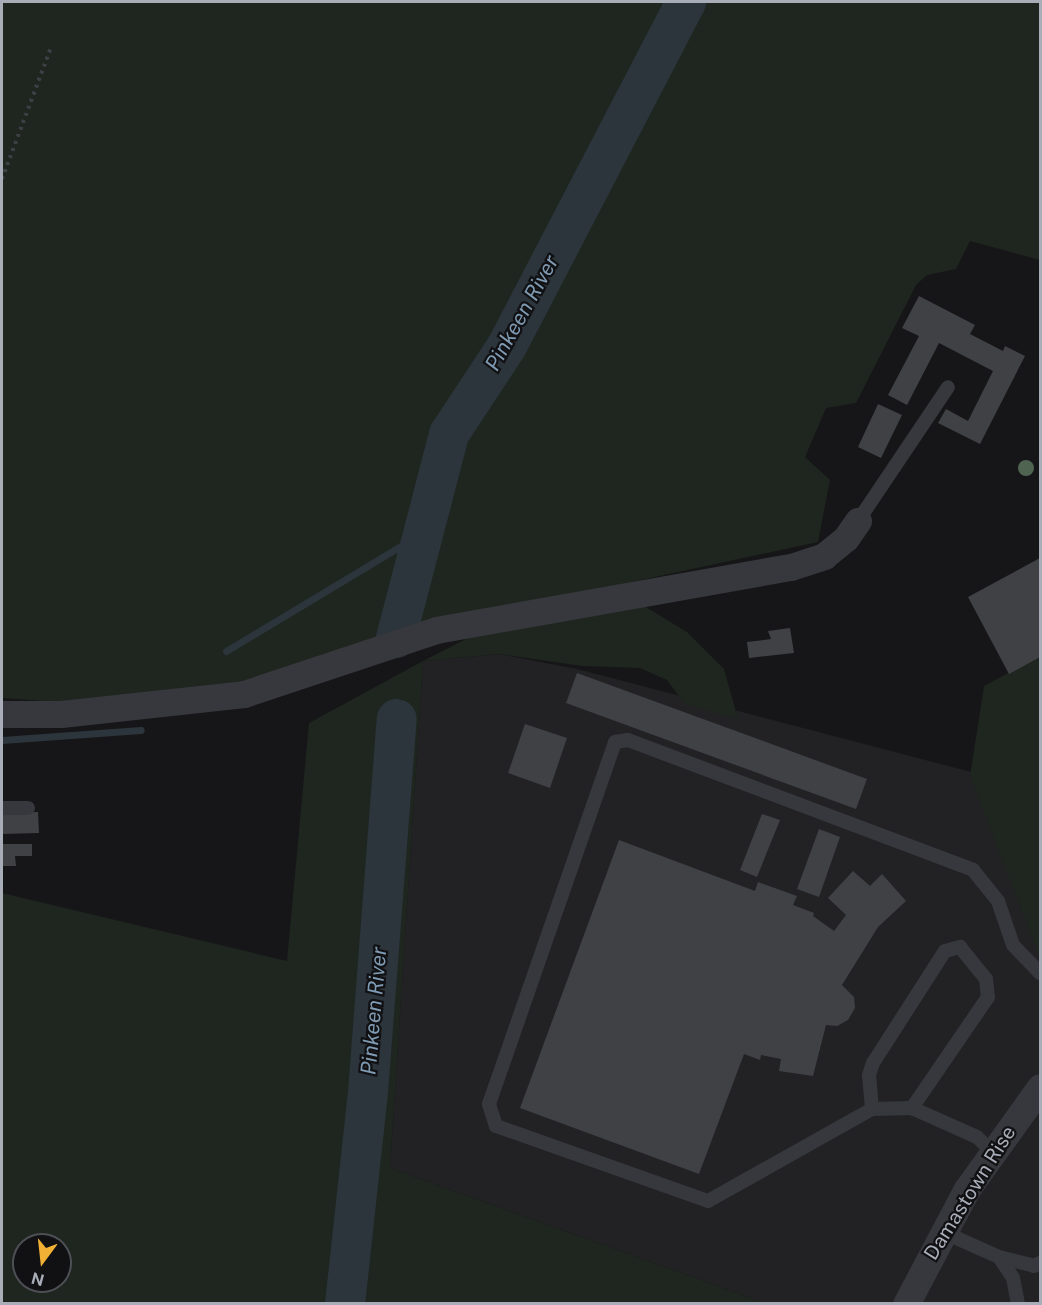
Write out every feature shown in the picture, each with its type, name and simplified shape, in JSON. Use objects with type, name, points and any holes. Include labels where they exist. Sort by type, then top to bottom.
[{"type":"street","points":[[2,714],[61,714],[244,694],[436,630],[791,567],[824,556],[846,538],[858,521]]},
{"type":"street","name":"Damastown Rise","points":[[906,1304],[943,1232],[992,1152],[1041,1087]]},
{"type":"lane","points":[[858,521],[948,387]]},
{"type":"lane","points":[[992,1152],[977,1137],[912,1108],[872,1109],[708,1201],[496,1126],[489,1104],[615,742],[628,740],[973,870],[998,901],[1013,945],[1041,974]]},
{"type":"lane","points":[[2,808],[28,808]]},
{"type":"lane","points":[[872,1109],[868,1075],[873,1064],[945,951],[960,947],[986,979],[988,997],[912,1108]]},
{"type":"lane","points":[[943,1232],[999,1257],[1034,1266],[1041,1263]]},
{"type":"lane","points":[[999,1257],[1013,1278],[1018,1304]]},
{"type":"path","points":[[2,179],[51,47]]},
{"type":"shaded area","points":[[2,2],[1040,2],[1040,260],[970,241],[956,269],[927,275],[916,285],[856,403],[826,408],[805,457],[830,480],[818,542],[576,594],[239,688],[99,705],[2,698]]},
{"type":"shaded area","points":[[634,600],[687,632],[724,669],[738,719],[685,704],[667,680],[640,668],[582,666],[499,654],[423,661],[505,619]]},
{"type":"shaded area","points":[[499,654],[577,669],[979,774],[1040,886],[1040,1303],[765,1303],[390,1168],[423,661]]},
{"type":"shaded area","points":[[1040,656],[1040,958],[970,776],[984,686]]},
{"type":"shaded area","points":[[423,661],[390,1168],[765,1303],[2,1304],[2,893],[287,961],[309,723]]},
{"type":"building","points":[[919,296],[975,325],[970,334],[1003,351],[1005,346],[1025,356],[980,444],[938,423],[946,409],[968,421],[993,371],[939,343],[907,405],[888,395],[919,336],[902,328]]},
{"type":"building","points":[[878,404],[902,415],[881,458],[858,447]]},
{"type":"building","points":[[1040,558],[1040,657],[1009,674],[968,597]]},
{"type":"building","points":[[790,628],[794,653],[749,658],[747,642],[771,639],[768,631]]},
{"type":"building","points":[[577,673],[867,779],[856,809],[566,703]]},
{"type":"building","points":[[525,724],[567,738],[550,788],[508,773]]},
{"type":"building","points":[[38,812],[39,833],[2,834],[2,813]]},
{"type":"building","points":[[762,814],[780,820],[757,877],[740,870]]},
{"type":"building","points":[[819,829],[840,837],[819,897],[797,889]]},
{"type":"building","points":[[619,840],[755,891],[758,882],[797,896],[793,905],[814,913],[813,916],[834,931],[846,915],[828,898],[853,871],[870,886],[882,874],[906,901],[878,927],[842,985],[854,997],[855,1008],[848,1020],[837,1026],[826,1025],[813,1076],[779,1071],[781,1059],[761,1055],[760,1060],[744,1054],[699,1174],[520,1108]]},
{"type":"building","points":[[2,844],[32,844],[32,856],[15,856],[16,866],[2,866]]},
{"type":"waterway","name":"Pinkeen River","points":[[396,638],[449,434],[507,346],[686,2]]},
{"type":"waterway","points":[[226,651],[422,533]]},
{"type":"waterway","name":"Pinkeen River","points":[[345,1304],[368,1092],[397,719]]},
{"type":"waterway","points":[[2,740],[141,730]]}]
